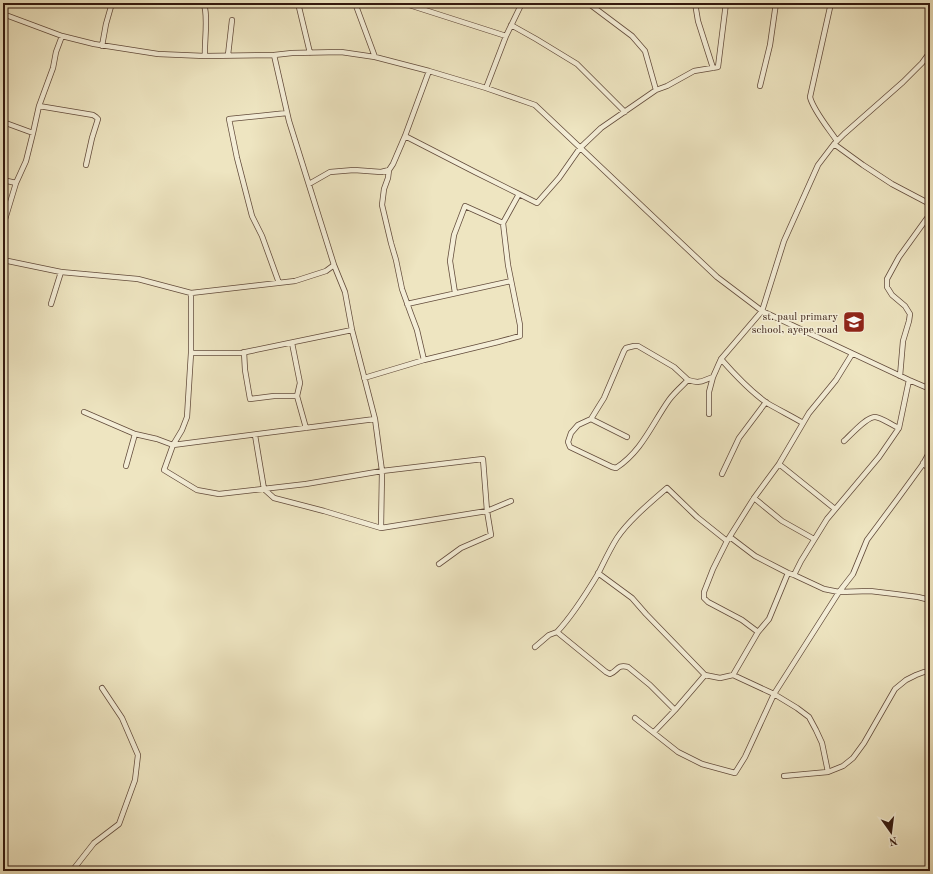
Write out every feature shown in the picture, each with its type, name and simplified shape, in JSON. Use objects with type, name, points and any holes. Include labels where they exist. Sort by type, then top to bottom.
[{"type":"street","points":[[102,46],[112,3]]},
{"type":"street","points":[[203,3],[206,10],[204,45],[205,56]]},
{"type":"street","points":[[298,3],[310,53]]},
{"type":"street","points":[[355,3],[375,57]]},
{"type":"street","points":[[403,3],[506,36]]},
{"type":"street","points":[[486,88],[506,36],[522,3]]},
{"type":"street","points":[[588,3],[632,36],[645,51],[656,90]]},
{"type":"street","points":[[695,3],[698,21],[713,68]]},
{"type":"street","points":[[405,136],[537,203],[559,178],[580,148],[601,128],[656,90],[667,86],[694,71],[718,67],[726,3]]},
{"type":"street","points":[[760,86],[770,45],[776,3]]},
{"type":"street","points":[[831,3],[810,97],[811,101],[836,142],[863,165],[892,184],[930,204]]},
{"type":"street","points":[[3,14],[62,36],[102,46],[158,54],[205,56],[341,52],[375,57],[486,88],[535,105],[717,277],[762,311],[930,389]]},
{"type":"street","points":[[228,55],[232,20]]},
{"type":"street","points":[[511,25],[577,64],[625,112]]},
{"type":"street","points":[[3,226],[16,183],[26,161],[39,106],[53,68],[56,52],[62,36]]},
{"type":"street","points":[[709,414],[709,392],[713,377],[721,359],[762,311],[784,241],[818,165],[836,142],[903,82],[922,63],[930,52]]},
{"type":"street","points":[[274,55],[287,113],[334,265],[345,292],[352,330],[375,419],[382,470],[381,528]]},
{"type":"street","points":[[309,184],[330,172],[354,170],[381,172],[388,170],[394,164],[429,71]]},
{"type":"street","points":[[39,106],[93,115],[98,119],[86,165]]},
{"type":"street","points":[[279,283],[262,236],[252,216],[237,158],[229,119],[287,113]]},
{"type":"street","points":[[3,122],[33,133]]},
{"type":"street","points":[[388,170],[382,205],[402,289],[417,330],[424,360]]},
{"type":"street","points":[[3,180],[16,183]]},
{"type":"street","points":[[364,378],[424,360],[520,336],[520,325],[508,265],[503,223],[519,194]]},
{"type":"street","points":[[455,293],[450,261],[454,235],[465,206],[503,223]]},
{"type":"street","points":[[900,376],[903,341],[910,314],[905,306],[892,295],[887,287],[887,279],[899,257],[930,214]]},
{"type":"street","points":[[3,260],[61,272],[138,279],[191,292],[295,281],[326,270],[334,265]]},
{"type":"street","points":[[51,304],[61,272]]},
{"type":"street","points":[[407,304],[511,281]]},
{"type":"street","points":[[191,292],[191,353],[187,417],[182,430],[173,445],[164,470],[197,490],[219,494],[306,484],[382,470],[483,459],[487,511],[491,535],[461,548],[439,564]]},
{"type":"street","points":[[191,353],[244,352],[352,330]]},
{"type":"street","points":[[292,343],[300,383],[297,396],[306,428]]},
{"type":"street","points":[[688,380],[670,399],[650,432],[631,456],[616,468],[569,446],[568,439],[575,427],[591,419],[604,398],[626,348],[638,346],[674,367],[688,380],[700,382],[713,377]]},
{"type":"street","points":[[244,352],[245,370],[250,399],[274,396],[297,396]]},
{"type":"street","points":[[758,632],[742,620],[708,602],[704,598],[704,592],[713,569],[728,539],[754,498],[779,464],[809,413],[836,380],[852,354]]},
{"type":"street","points":[[721,359],[738,378],[766,402],[803,423]]},
{"type":"street","points":[[794,575],[814,539],[835,509],[879,457],[899,428],[908,380]]},
{"type":"street","points":[[722,474],[739,438],[766,402]]},
{"type":"street","points":[[84,412],[135,434],[173,445],[375,419]]},
{"type":"street","points":[[844,441],[867,420],[874,417],[899,428]]},
{"type":"street","points":[[591,419],[627,437]]},
{"type":"street","points":[[126,466],[135,434]]},
{"type":"street","points":[[255,435],[264,489],[274,498],[381,528],[487,511],[511,501]]},
{"type":"street","points":[[635,718],[678,752],[702,764],[735,773],[745,757],[774,694],[839,592],[853,574],[867,540],[899,497],[930,451]]},
{"type":"street","points":[[923,463],[930,470]]},
{"type":"street","points":[[779,464],[835,509]]},
{"type":"street","points":[[534,647],[549,635],[557,632],[565,623],[598,573],[618,537],[635,518],[667,488],[697,517],[728,539],[755,556],[824,589],[839,592],[870,591],[930,600]]},
{"type":"street","points":[[754,498],[782,521],[814,539]]},
{"type":"street","points":[[598,573],[632,598],[705,675],[720,678],[733,675],[774,694],[809,716],[822,743],[828,772]]},
{"type":"street","points":[[733,675],[758,632],[769,619],[788,573]]},
{"type":"street","points":[[557,632],[610,674],[619,667],[628,667],[650,685],[675,710]]},
{"type":"street","points":[[784,776],[828,772],[843,766],[860,750],[895,689],[906,680],[924,672],[930,672]]},
{"type":"street","points":[[654,732],[705,675]]},
{"type":"street","points":[[72,871],[94,843],[119,824],[134,780],[138,755],[122,718],[102,688]]},
{"type":"place","name":"st. paul primary school, ayepe road","points":[[854,322]]}]
